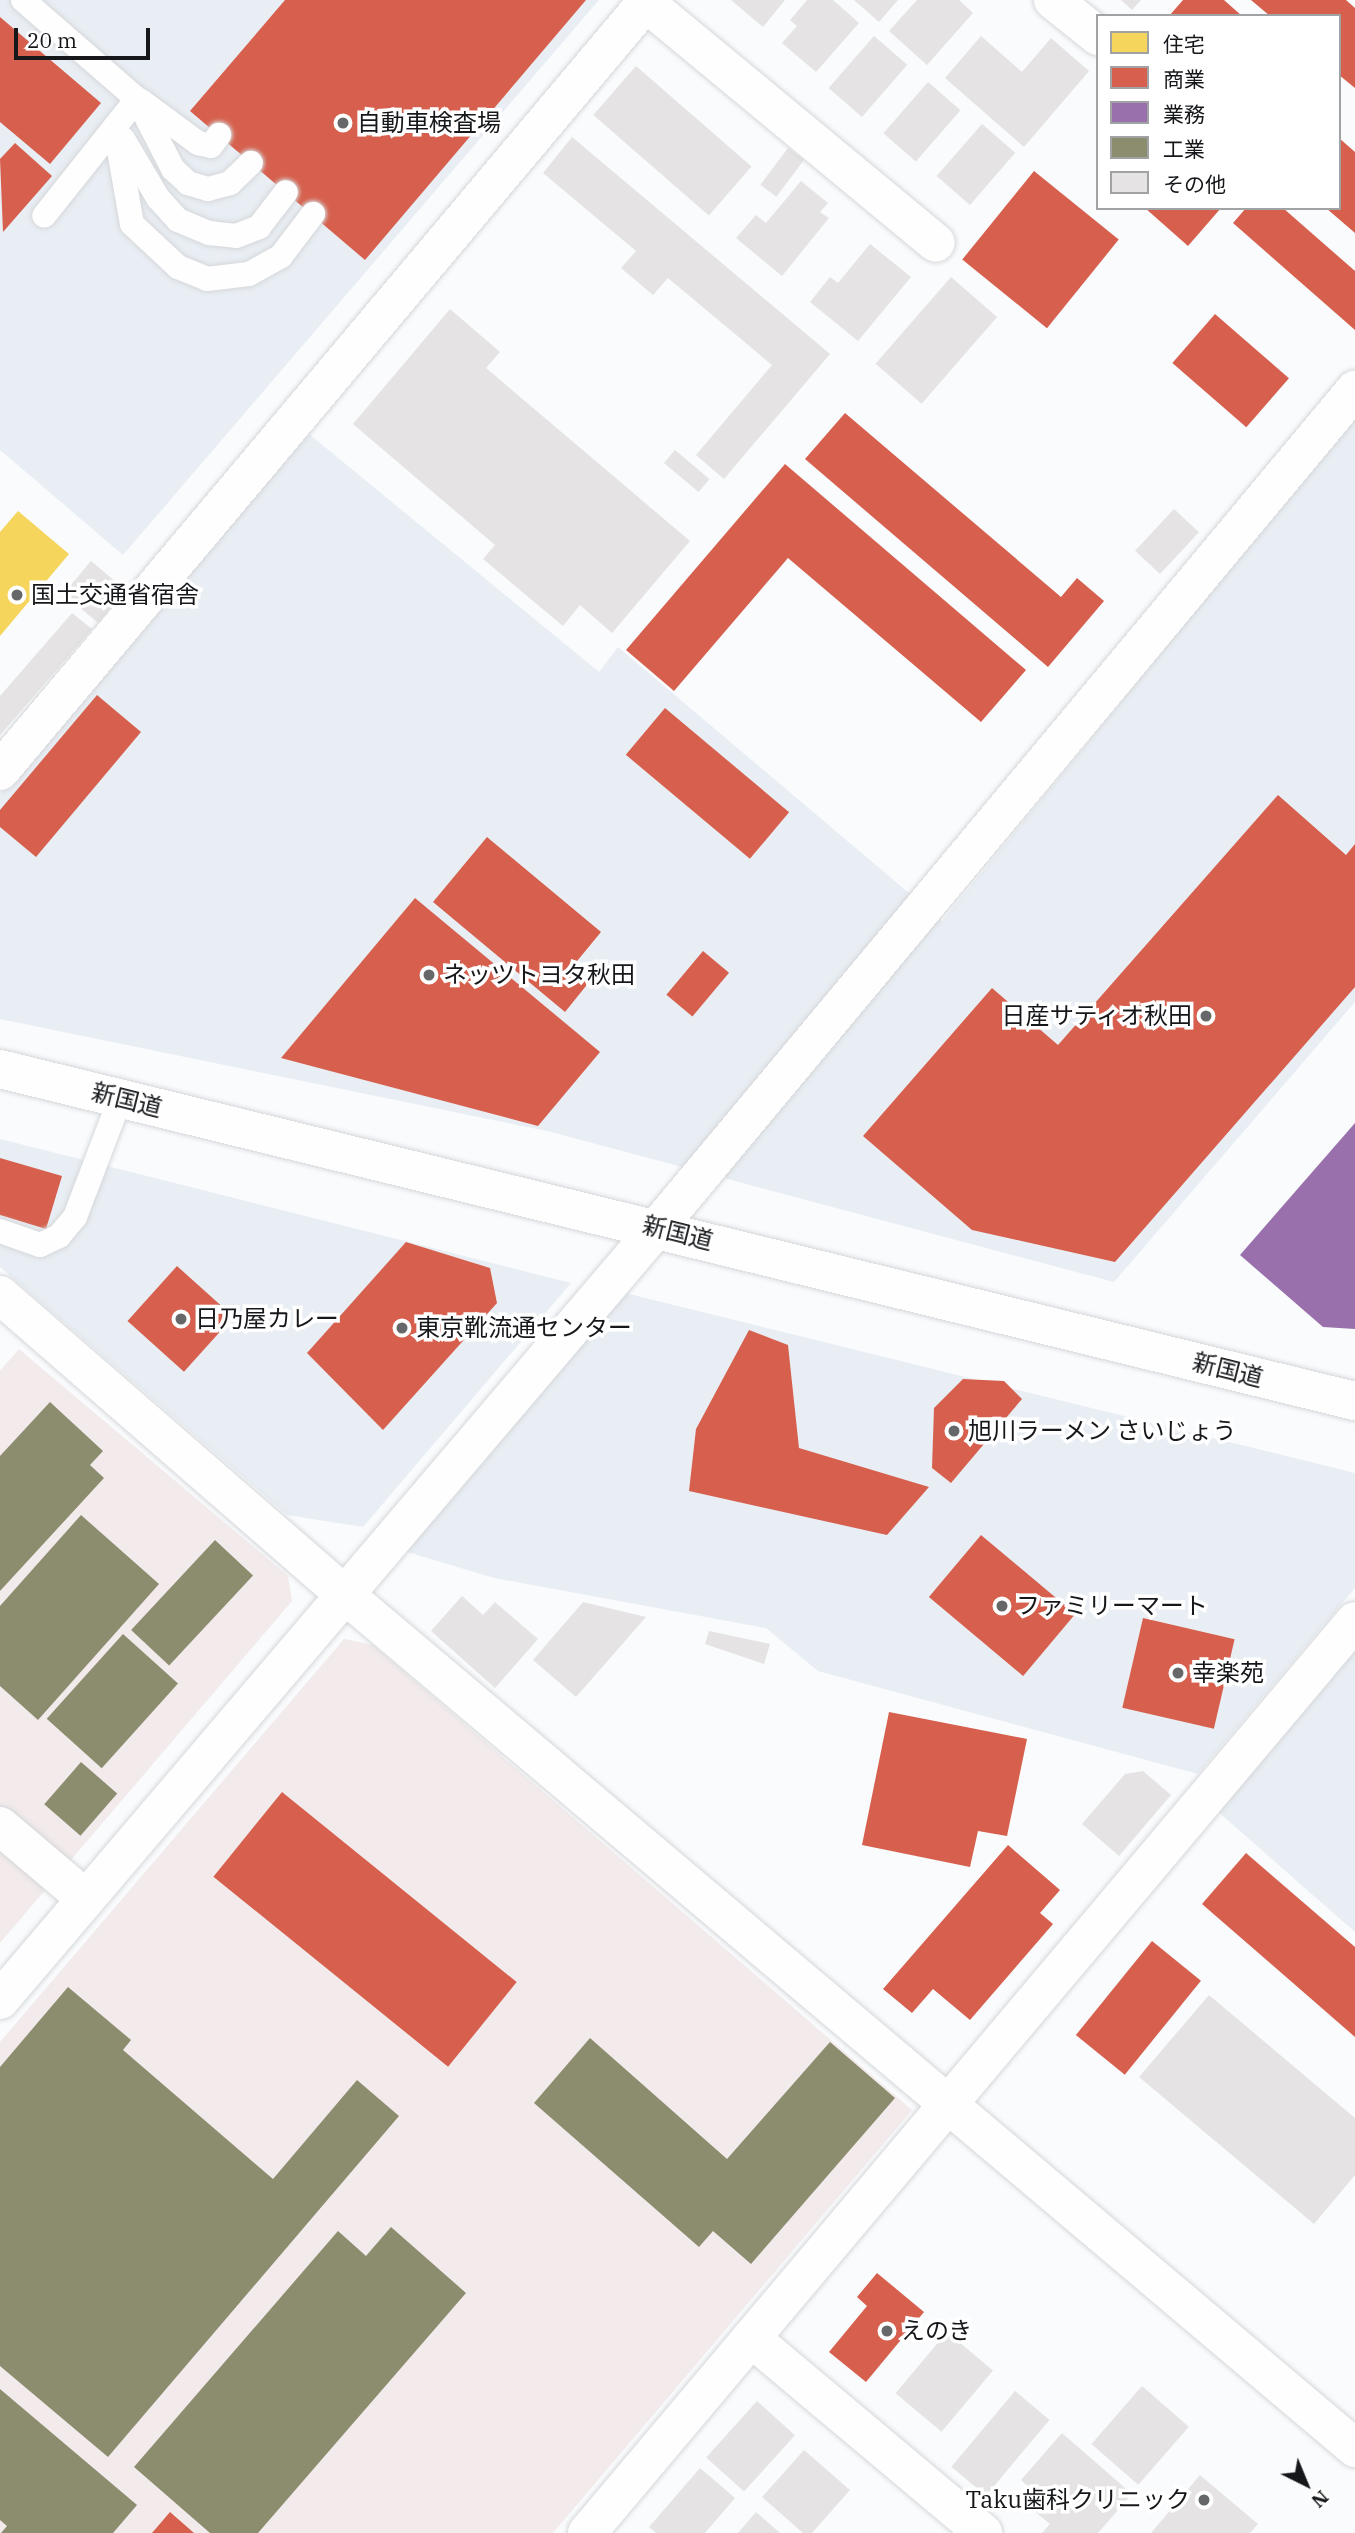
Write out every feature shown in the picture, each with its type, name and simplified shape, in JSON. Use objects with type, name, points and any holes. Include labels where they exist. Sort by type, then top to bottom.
[{"type":"street","points":[[1053,0],[1096,34]]},
{"type":"street","points":[[0,771],[647,2],[936,243]]},
{"type":"street","points":[[0,2000],[343,1593],[657,1228],[1355,390]]},
{"type":"street","name":"新国道","points":[[0,1069],[1355,1401]]},
{"type":"street","points":[[0,1294],[343,1593],[1355,2448]]},
{"type":"street","points":[[600,2528],[751,2338],[1355,1621]]},
{"type":"street","points":[[0,1826],[85,1898]]},
{"type":"street","points":[[751,2338],[983,2533]]},
{"type":"lane","points":[[23,0],[137,99],[198,143],[211,146],[219,135]]},
{"type":"lane","points":[[44,216],[137,99]]},
{"type":"lane","points":[[137,99],[173,169],[188,183],[208,189],[230,183],[251,163]]},
{"type":"lane","points":[[115,127],[158,198],[178,219],[209,233],[236,236],[259,227],[286,192]]},
{"type":"lane","points":[[115,127],[132,224],[178,267],[207,279],[249,274],[281,256],[313,214]]},
{"type":"lane","points":[[0,1231],[40,1245],[59,1236],[75,1216],[120,1099]]},
{"type":"shaded area","points":[[0,0],[599,0],[123,555],[0,450]]},
{"type":"shaded area","points":[[1355,416],[1355,1002],[1114,1282],[547,1131],[0,1019],[0,794],[309,434],[599,672],[618,647],[942,921]]},
{"type":"shaded area","points":[[0,1139],[571,1283],[363,1527],[287,1515],[0,1267]]},
{"type":"shaded area","points":[[625,1293],[1355,1473],[1355,1588],[1198,1774],[818,1671],[766,1628],[494,1578],[404,1551]]},
{"type":"shaded area","points":[[19,1349],[288,1576],[292,1601],[0,1943],[0,1371]]},
{"type":"shaded area","points":[[344,1639],[373,1645],[912,2110],[553,2533],[0,2533],[0,2042]]},
{"type":"shaded area","points":[[1355,1649],[1355,1932],[1216,1810]]},
{"type":"building: 住宅","name":"国土交通省宿舎","points":[[18,511],[69,554],[0,636],[0,532]]},
{"type":"building: 商業","name":"自動車検査場","points":[[285,0],[586,0],[365,260],[190,111]]},
{"type":"building: 商業","points":[[1183,0],[1224,0],[1240,14],[1171,14]]},
{"type":"building: 商業","points":[[1251,0],[1346,0],[1355,8],[1355,88],[1341,77],[1341,14],[1268,14]]},
{"type":"building: 商業","points":[[0,17],[101,103],[50,164],[0,122]]},
{"type":"building: 商業","points":[[1341,140],[1355,152],[1355,233],[1328,210],[1341,210]]},
{"type":"building: 商業","points":[[15,143],[52,176],[3,232],[0,159]]},
{"type":"building: 商業","points":[[1034,171],[1119,240],[1047,328],[962,260]]},
{"type":"building: 商業","points":[[1147,210],[1219,210],[1188,246]]},
{"type":"building: 商業","points":[[1244,210],[1285,210],[1355,271],[1355,330],[1233,223]]},
{"type":"building: 商業","points":[[1215,314],[1289,378],[1246,427],[1172,363]]},
{"type":"building: 商業","points":[[845,413],[1061,597],[1077,578],[1104,601],[1048,667],[805,459]]},
{"type":"building: 商業","points":[[785,464],[1026,670],[981,722],[788,558],[674,691],[626,650]]},
{"type":"building: 商業","points":[[97,695],[141,732],[36,857],[0,827],[0,810]]},
{"type":"building: 商業","points":[[665,708],[789,812],[750,859],[626,755]]},
{"type":"building: 商業","name":"日産サティオ秋田","points":[[1278,795],[1346,855],[1355,844],[1355,987],[1115,1262],[972,1230],[863,1136],[992,988],[1058,1045]]},
{"type":"building: 商業","points":[[487,837],[601,932],[573,966],[590,981],[565,1012],[433,902]]},
{"type":"building: 商業","name":"ネッツトヨタ秋田","points":[[415,898],[600,1052],[538,1126],[281,1058]]},
{"type":"building: 商業","points":[[703,951],[729,973],[692,1017],[666,995]]},
{"type":"building: 商業","points":[[0,1158],[62,1176],[46,1229],[0,1215]]},
{"type":"building: 商業","name":"東京靴流通センター","points":[[406,1242],[490,1268],[497,1303],[383,1430],[307,1353]]},
{"type":"building: 商業","name":"日乃屋カレー","points":[[177,1266],[233,1317],[184,1372],[127,1321]]},
{"type":"building: 商業","points":[[749,1330],[788,1345],[799,1448],[929,1487],[887,1535],[689,1491],[696,1429]]},
{"type":"building: 商業","points":[[963,1379],[1004,1381],[1022,1399],[951,1483],[932,1468],[934,1408]]},
{"type":"building: 商業","name":"ファミリーマート","points":[[981,1535],[1075,1614],[1023,1676],[929,1597]]},
{"type":"building: 商業","name":"幸楽苑","points":[[1143,1618],[1235,1639],[1214,1729],[1122,1708]]},
{"type":"building: 商業","points":[[889,1712],[1027,1739],[1007,1836],[978,1831],[970,1867],[862,1845]]},
{"type":"building: 商業","points":[[282,1792],[517,1982],[448,2067],[213,1877]]},
{"type":"building: 商業","points":[[1008,1845],[1060,1890],[1040,1913],[1053,1924],[970,2020],[933,1989],[912,2013],[883,1989]]},
{"type":"building: 商業","points":[[1246,1853],[1355,1947],[1355,2037],[1202,1904]]},
{"type":"building: 商業","points":[[1152,1941],[1201,1981],[1125,2075],[1076,2035]]},
{"type":"building: 商業","points":[[877,2273],[924,2312],[866,2382],[829,2352],[867,2306],[857,2297]]},
{"type":"building: 商業","points":[[170,2512],[194,2533],[152,2533]]},
{"type":"building: 業務","points":[[1355,1123],[1355,1329],[1323,1327],[1240,1255]]},
{"type":"building: 工業","points":[[50,1402],[103,1451],[90,1465],[104,1478],[0,1591],[0,1456]]},
{"type":"building: 工業","points":[[81,1515],[159,1584],[38,1720],[0,1686],[0,1606]]},
{"type":"building: 工業","points":[[215,1540],[253,1575],[169,1665],[131,1630]]},
{"type":"building: 工業","points":[[123,1634],[178,1684],[102,1768],[47,1719]]},
{"type":"building: 工業","points":[[81,1762],[117,1793],[80,1836],[44,1804]]},
{"type":"building: 工業","points":[[68,1987],[131,2040],[123,2050],[273,2179],[357,2080],[399,2116],[108,2457],[0,2366],[0,2067]]},
{"type":"building: 工業","points":[[590,2038],[727,2159],[830,2042],[895,2098],[751,2264],[713,2231],[699,2247],[534,2103]]},
{"type":"building: 工業","points":[[391,2227],[466,2293],[258,2533],[210,2533],[134,2467],[338,2231],[366,2256]]},
{"type":"building: 工業","points":[[0,2389],[137,2505],[113,2533],[1,2533],[7,2526],[0,2520]]},
{"type":"building: その他","points":[[731,0],[785,0],[763,27]]},
{"type":"building: その他","points":[[807,0],[833,0],[859,23],[816,72],[782,43],[797,26],[790,20]]},
{"type":"building: その他","points":[[854,0],[898,0],[879,22]]},
{"type":"building: その他","points":[[917,0],[959,0],[973,13],[927,65],[889,31]]},
{"type":"building: その他","points":[[1121,0],[1141,0],[1132,10]]},
{"type":"building: その他","points":[[874,36],[907,65],[862,117],[829,88]]},
{"type":"building: その他","points":[[981,36],[1022,72],[1051,38],[1089,71],[1024,147],[945,78]]},
{"type":"building: その他","points":[[636,66],[751,166],[709,215],[593,115]]},
{"type":"building: その他","points":[[928,82],[960,110],[916,162],[883,133]]},
{"type":"building: その他","points":[[982,124],[1015,153],[970,205],[937,176]]},
{"type":"building: その他","points":[[572,137],[830,354],[724,479],[696,455],[772,365],[668,278],[653,295],[621,268],[636,251],[543,173]]},
{"type":"building: その他","points":[[788,148],[804,160],[776,197],[760,185]]},
{"type":"building: その他","points":[[801,181],[828,203],[820,212],[829,218],[782,276],[736,238],[756,215],[766,223]]},
{"type":"building: その他","points":[[870,244],[911,277],[858,341],[810,302],[830,277],[838,283]]},
{"type":"building: その他","points":[[951,277],[997,317],[922,404],[876,364]]},
{"type":"building: その他","points":[[450,309],[500,352],[486,368],[690,541],[612,633],[580,605],[563,626],[483,559],[495,545],[353,424]]},
{"type":"building: その他","points":[[675,450],[709,479],[699,492],[664,463]]},
{"type":"building: その他","points":[[1174,509],[1199,532],[1160,574],[1135,551]]},
{"type":"building: その他","points":[[91,561],[125,590],[98,623],[63,594]]},
{"type":"building: その他","points":[[72,613],[92,629],[0,735],[0,696]]},
{"type":"building: その他","points":[[462,1596],[483,1615],[495,1602],[538,1639],[495,1688],[431,1631]]},
{"type":"building: その他","points":[[583,1602],[646,1617],[576,1697],[533,1660]]},
{"type":"building: その他","points":[[709,1631],[770,1644],[764,1664],[705,1644]]},
{"type":"building: その他","points":[[1143,1771],[1171,1795],[1119,1856],[1082,1824],[1125,1774]]},
{"type":"building: その他","points":[[1209,1995],[1355,2118],[1355,2175],[1314,2224],[1139,2077]]},
{"type":"building: その他","points":[[947,2332],[993,2371],[942,2432],[896,2393]]},
{"type":"building: その他","points":[[1142,2386],[1189,2427],[1138,2485],[1091,2444]]},
{"type":"building: その他","points":[[1015,2391],[1049,2420],[986,2496],[951,2467]]},
{"type":"building: その他","points":[[757,2401],[795,2435],[744,2492],[706,2457]]},
{"type":"building: その他","points":[[1062,2433],[1132,2494],[1098,2533],[1042,2533],[1050,2524],[1034,2511],[1043,2500],[1021,2480]]},
{"type":"building: その他","points":[[804,2450],[850,2490],[812,2533],[803,2533],[762,2497]]},
{"type":"building: その他","points":[[700,2468],[735,2498],[705,2533],[656,2533],[649,2527]]},
{"type":"building: その他","name":"Taku歯科クリニック","points":[[1200,2475],[1258,2524],[1250,2533],[1151,2533]]},
{"type":"building: その他","points":[[756,2512],[780,2533],[738,2533]]},
{"type":"place","name":"自動車検査場","points":[[343,123]]},
{"type":"place","name":"国土交通省宿舎","points":[[17,595]]},
{"type":"place","name":"ネッツトヨタ秋田","points":[[429,975]]},
{"type":"place","name":"日産サティオ秋田","points":[[1206,1016]]},
{"type":"place","name":"日乃屋カレー","points":[[181,1319]]},
{"type":"place","name":"東京靴流通センター","points":[[402,1328]]},
{"type":"place","name":"旭川ラーメン さいじょう","points":[[954,1431]]},
{"type":"place","name":"ファミリーマート","points":[[1002,1606]]},
{"type":"place","name":"幸楽苑","points":[[1178,1673]]},
{"type":"place","name":"えのき","points":[[887,2331]]},
{"type":"place","name":"Taku歯科クリニック","points":[[1204,2500]]}]
